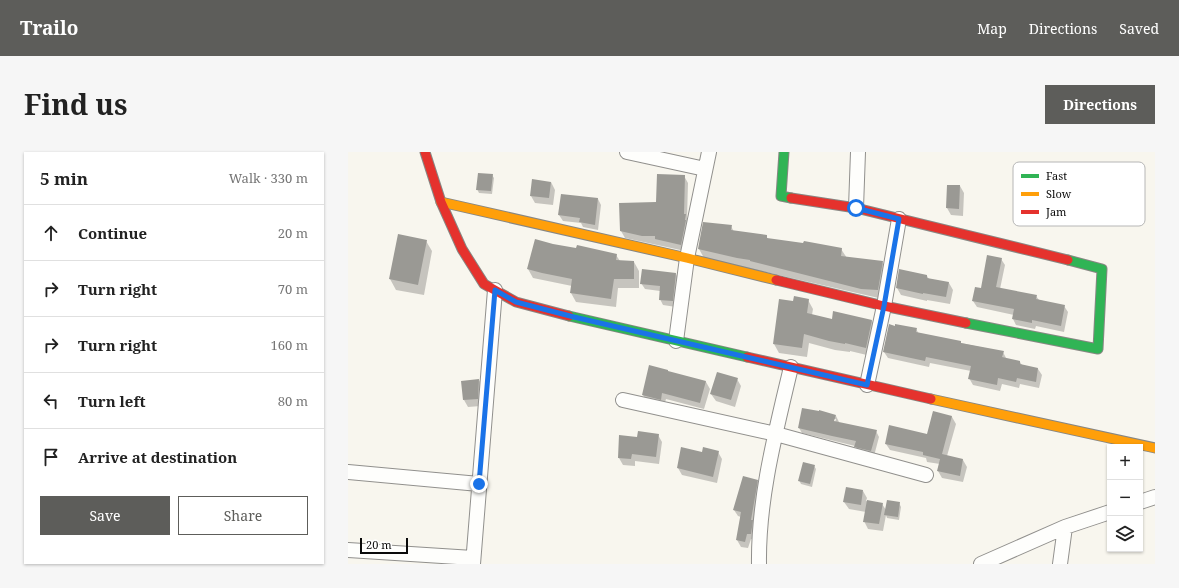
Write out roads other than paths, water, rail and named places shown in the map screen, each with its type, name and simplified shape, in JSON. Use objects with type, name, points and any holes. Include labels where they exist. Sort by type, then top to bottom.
[{"type":"street","points":[[425,152],[441,202],[462,249],[484,284],[516,302],[574,317],[867,385],[1155,448]]},
{"type":"street","points":[[628,152],[705,169]]},
{"type":"street","points":[[676,341],[687,258],[709,152]]},
{"type":"street","points":[[441,202],[687,258],[884,306],[1098,349],[1102,269],[856,208],[781,196],[784,152]]},
{"type":"street","points":[[856,208],[858,152]]},
{"type":"street","points":[[867,385],[884,306],[899,219]]},
{"type":"street","points":[[348,550],[473,561],[495,290]]},
{"type":"street","points":[[759,564],[762,507],[791,367]]},
{"type":"street","points":[[623,400],[776,434],[926,475]]},
{"type":"street","points":[[348,472],[479,484]]},
{"type":"street","points":[[1143,501],[1155,498]]},
{"type":"street","points":[[981,564],[1065,527],[1107,513]]},
{"type":"street","points":[[1060,564],[1065,527]]}]
